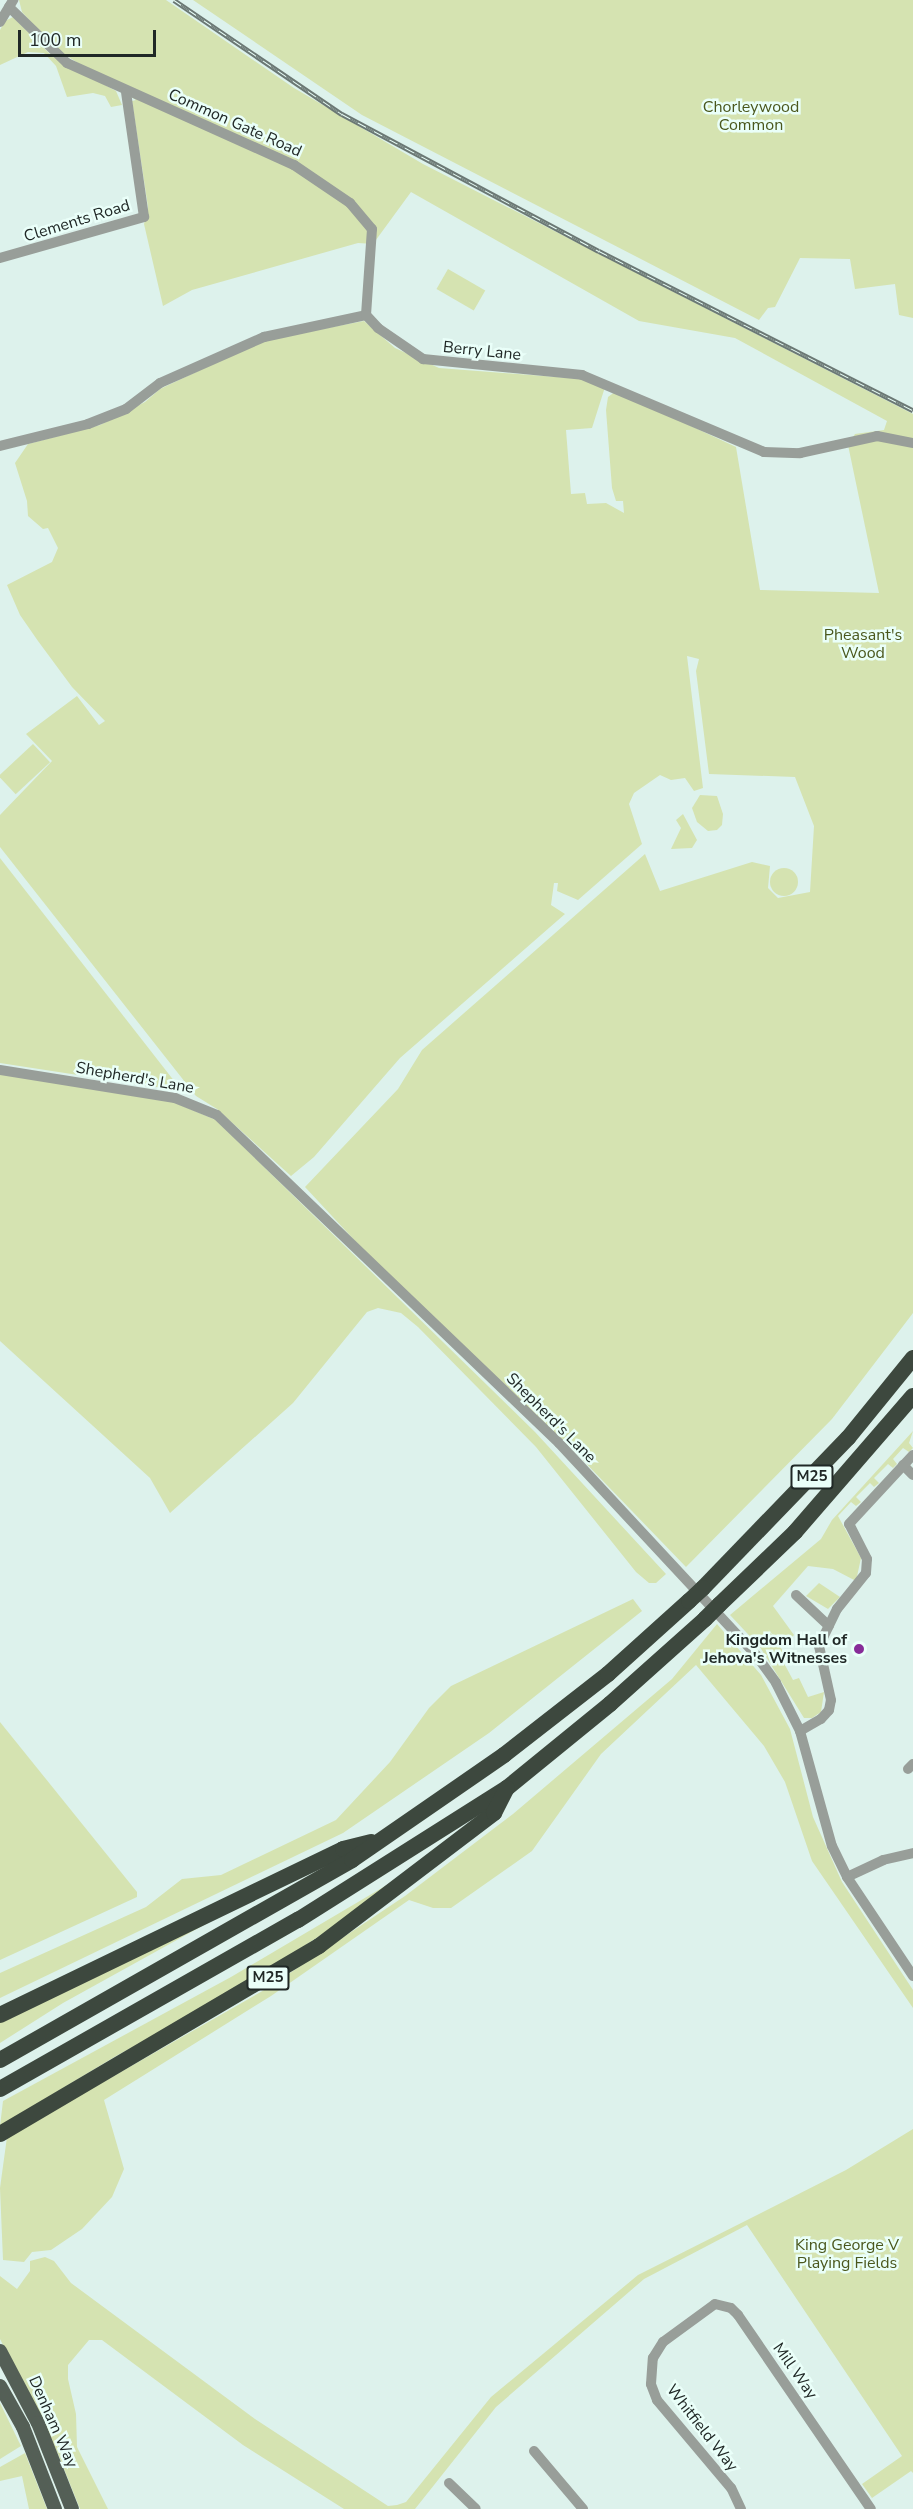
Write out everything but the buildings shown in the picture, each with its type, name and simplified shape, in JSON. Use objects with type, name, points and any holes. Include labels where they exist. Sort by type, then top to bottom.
[{"type":"highway","name":"M25","points":[[0,2060],[264,1912],[385,1838],[514,1748],[608,1674],[703,1588],[848,1438],[913,1358]]},
{"type":"highway","name":"M25","points":[[0,2089],[298,1920],[507,1788],[610,1704],[795,1532],[913,1396]]},
{"type":"highway","name":"M25","points":[[0,2133],[319,1946],[494,1813],[507,1788]]},
{"type":"highway","name":"M25","points":[[0,2015],[343,1850],[385,1838]]},
{"type":"main road","name":"Denham Way","points":[[0,2351],[38,2423],[72,2509]]},
{"type":"main road","name":"Denham Way","points":[[0,2386],[23,2427],[55,2509]]},
{"type":"street","points":[[0,22],[11,3]]},
{"type":"street","name":"Common Gate Road","points":[[11,3],[68,63],[126,92],[294,165],[350,203],[372,229],[366,315]]},
{"type":"street","name":"Clements Road","points":[[0,258],[144,217],[126,92]]},
{"type":"street","points":[[0,446],[88,424],[126,409],[160,383],[264,337],[366,315]]},
{"type":"street","name":"Berry Lane","points":[[366,315],[378,328],[423,359],[582,375],[764,452],[800,453],[877,436],[913,443]]},
{"type":"street","name":"Shepherd's Lane","points":[[0,1070],[191,1101],[217,1115],[239,1132],[380,1275],[558,1443],[756,1655],[780,1691],[800,1731],[821,1816],[847,1877],[913,1976]]},
{"type":"street","points":[[800,1731],[826,1715],[831,1705],[818,1652],[837,1609],[864,1579],[868,1565],[849,1524],[913,1455]]},
{"type":"street","points":[[903,1465],[913,1475]]},
{"type":"street","points":[[796,1595],[829,1626]]},
{"type":"street","points":[[847,1877],[883,1860],[913,1853]]},
{"type":"street","name":"Mill Way","points":[[673,2333],[714,2304],[731,2308],[871,2509]]},
{"type":"street","name":"Whitfield Way","points":[[673,2333],[653,2358],[654,2392],[731,2488],[741,2509]]},
{"type":"street","points":[[534,2451],[583,2509]]},
{"type":"street","points":[[450,2487],[476,2509]]},
{"type":"green space","name":"Pheasant's Wood","points":[[19,0],[166,0],[294,88],[423,164],[913,414],[913,1313],[832,1419],[686,1567],[575,1452],[385,1273],[305,1187],[398,1089],[422,1050],[645,854],[660,891],[752,862],[770,866],[768,888],[778,898],[810,892],[814,826],[795,777],[709,774],[696,671],[699,659],[687,656],[703,788],[694,791],[685,778],[671,780],[660,775],[634,793],[629,804],[642,844],[578,900],[557,891],[558,883],[554,883],[551,905],[565,914],[400,1058],[314,1157],[291,1176],[217,1109],[196,1096],[0,847],[0,815],[52,761],[26,734],[77,696],[99,725],[105,721],[72,687],[38,641],[20,615],[7,585],[52,562],[58,548],[48,528],[43,529],[28,516],[27,501],[15,463],[28,444],[100,425],[145,402],[160,389],[264,340],[364,321],[395,348],[439,368],[583,379],[605,387],[592,428],[566,430],[571,494],[585,493],[587,504],[606,503],[624,513],[623,501],[616,501],[612,488],[606,410],[608,397],[616,391],[736,447],[760,590],[879,593],[848,445],[855,434],[884,430],[887,421],[735,338],[639,321],[411,192],[373,244],[358,243],[192,290],[163,306],[144,224],[148,207],[132,101],[136,100],[56,49],[22,12]]},
{"type":"green space","name":"Chorleywood Common","points":[[193,0],[913,0],[913,318],[899,315],[895,284],[855,289],[850,259],[800,258],[775,307],[768,308],[759,320],[362,115]]},
{"type":"green space","points":[[13,17],[52,56],[116,91],[122,105],[111,107],[105,96],[93,93],[67,97],[56,66],[44,53],[28,52],[0,65],[0,30],[5,21]]},
{"type":"green space","points":[[448,269],[485,290],[474,310],[436,289]]},
{"type":"green space","points":[[33,744],[50,762],[16,794],[0,775]]},
{"type":"green space","points":[[700,795],[717,796],[723,814],[722,825],[717,830],[708,831],[697,822],[692,808]]},
{"type":"green space","points":[[683,814],[697,840],[692,848],[671,849],[681,828],[676,820]]},
{"type":"green space","points":[[0,858],[182,1091],[0,1063]]},
{"type":"green space","points":[[784,868],[794,872],[798,882],[794,892],[784,896],[774,892],[770,882],[774,872]]},
{"type":"green space","points":[[0,1072],[166,1099],[216,1120],[535,1432],[666,1574],[656,1583],[649,1583],[636,1572],[536,1447],[418,1327],[401,1313],[378,1308],[367,1312],[293,1403],[170,1513],[150,1478],[0,1341]]},
{"type":"green space","points":[[913,1431],[909,1443],[913,1448],[909,1452],[903,1448],[893,1459],[897,1464],[893,1468],[888,1464],[874,1478],[879,1483],[874,1487],[870,1483],[856,1497],[861,1502],[856,1506],[851,1502],[838,1516],[861,1558],[856,1581],[833,1569],[808,1566],[773,1606],[794,1635],[783,1647],[768,1629],[783,1651],[779,1654],[793,1680],[799,1678],[808,1697],[824,1692],[821,1712],[812,1718],[804,1718],[760,1647],[730,1615],[821,1539],[832,1520]]},
{"type":"green space","points":[[819,1583],[840,1597],[828,1609],[806,1596]]},
{"type":"green space","points":[[633,1599],[642,1611],[489,1733],[343,1833],[0,1998],[0,1973],[146,1907],[182,1879],[221,1875],[336,1820],[390,1762],[429,1708],[451,1686]]},
{"type":"green space","points":[[717,1624],[761,1675],[790,1729],[813,1817],[842,1882],[913,1990],[913,2008],[812,1861],[785,1782],[764,1746],[696,1665],[601,1754],[532,1851],[451,1908],[433,1908],[409,1900],[271,1996],[104,2100],[124,2169],[112,2197],[82,2229],[51,2250],[32,2252],[24,2262],[3,2260],[0,2188],[7,2137],[266,1989],[405,1896],[513,1814],[672,1679]]},
{"type":"green space","points":[[0,1722],[137,1892],[137,1897],[0,1960]]},
{"type":"green space","points":[[402,1876],[340,1923],[216,2002],[116,2056],[0,2126],[3,2101],[231,1977]]},
{"type":"green space","points":[[213,1920],[63,2003],[0,2043],[0,2018]]},
{"type":"green space","name":"King George V Playing Fields","points":[[913,2129],[913,2473],[911,2471],[872,2498],[862,2484],[902,2456],[747,2225],[644,2279],[496,2407],[415,2509],[344,2509],[243,2445],[102,2340],[89,2340],[68,2365],[68,2379],[76,2414],[77,2447],[108,2509],[80,2509],[58,2454],[0,2339],[0,2276],[17,2289],[30,2271],[30,2261],[45,2257],[54,2261],[71,2283],[255,2419],[388,2506],[397,2505],[406,2502],[491,2397],[638,2275],[846,2170]]},
{"type":"green space","points":[[0,2403],[21,2446],[0,2459]]},
{"type":"green space","points":[[25,2453],[47,2509],[29,2509],[22,2476],[0,2481],[0,2467]]},
{"type":"railway","points":[[174,0],[342,114],[599,251],[913,410]]},
{"type":"place","name":"Kingdom Hall of Jehova's Witnesses","points":[[859,1649]]}]
